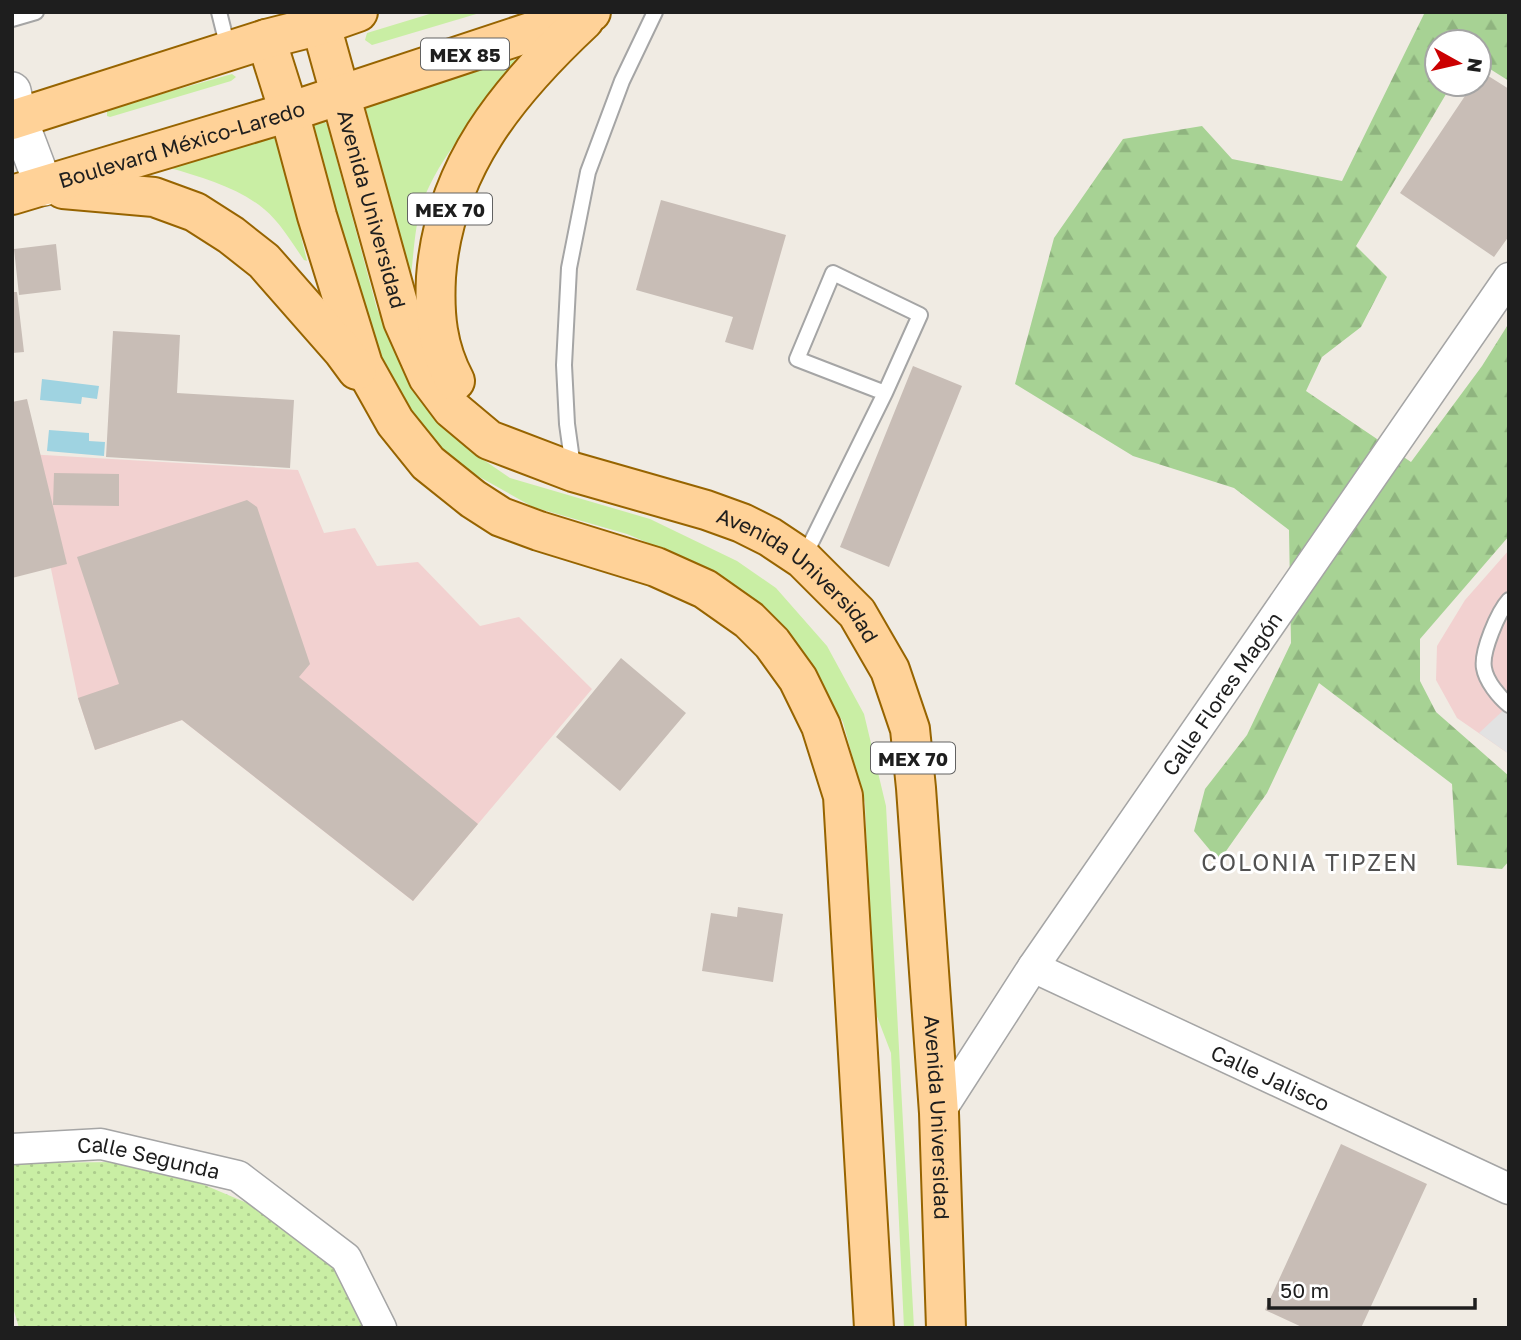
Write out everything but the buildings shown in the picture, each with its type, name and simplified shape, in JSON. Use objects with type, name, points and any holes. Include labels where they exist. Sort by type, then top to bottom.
[{"type":"main road","points":[[14,110],[321,25],[358,12]]},
{"type":"main road","name":"Boulevard México-Laredo","points":[[28,191],[289,112],[592,12]]},
{"type":"main road","name":"MEX 70","points":[[489,440],[447,365],[436,327],[437,262],[444,226],[454,194],[472,153],[505,104],[547,55],[592,12]]},
{"type":"main road","name":"Avenida Universidad","points":[[321,25],[403,321],[428,377],[452,409],[489,440],[573,472],[706,510],[770,537],[803,559],[857,613],[890,670],[910,729],[917,801],[939,1113],[946,1328]]},
{"type":"main road","points":[[266,39],[363,365],[395,422]]},
{"type":"main road","points":[[28,191],[154,197],[194,212],[231,235],[264,261],[343,351],[428,463],[473,499],[501,517],[656,567],[705,589],[749,620],[772,643],[798,679],[821,726],[843,796],[874,1328]]},
{"type":"street","points":[[14,110],[28,191]]},
{"type":"street","name":"Calle Flores Magón","points":[[939,1113],[1034,967],[1509,278]]},
{"type":"street","name":"Calle Jalisco","points":[[1034,967],[1509,1189]]},
{"type":"street","name":"Calle Segunda","points":[[12,1149],[102,1144],[238,1176],[346,1258],[381,1328]]},
{"type":"lane","points":[[12,19],[36,12]]},
{"type":"lane","points":[[219,12],[228,51]]},
{"type":"lane","points":[[573,472],[564,365],[569,268],[588,172],[622,81],[655,12]]},
{"type":"lane","points":[[803,559],[885,393],[920,315],[833,272],[797,359],[885,393]]},
{"type":"lane","points":[[1509,600],[1488,640],[1484,667],[1497,695],[1509,705]]},
{"type":"shaded area","points":[[27,454],[298,470],[324,533],[355,528],[377,566],[418,562],[480,626],[519,617],[592,689],[413,901],[182,720],[95,750],[78,698]]},
{"type":"shaded area","points":[[1509,550],[1509,754],[1457,718],[1436,680],[1437,646],[1465,600]]},
{"type":"shaded area","points":[[1509,705],[1509,754],[1479,733]]},
{"type":"green space","points":[[436,12],[483,12],[372,45],[365,40],[367,33]]},
{"type":"green space","points":[[1425,12],[1509,12],[1509,81],[1493,71],[1493,28],[1423,28],[1423,98],[1444,98],[1356,246],[1387,277],[1361,327],[1322,357],[1306,391],[1411,462],[1482,366],[1509,323],[1509,536],[1420,639],[1420,681],[1436,712],[1509,776],[1509,861],[1502,869],[1457,865],[1452,784],[1319,683],[1267,793],[1219,861],[1194,831],[1205,789],[1247,735],[1291,643],[1289,530],[1234,488],[1133,456],[1015,384],[1054,238],[1123,139],[1202,126],[1232,159],[1342,181]]},
{"type":"green space","points":[[526,56],[469,125],[431,182],[418,221],[410,282],[367,106]]},
{"type":"green space","points":[[232,74],[236,77],[231,81],[107,116],[108,109]]},
{"type":"green space","points":[[319,117],[327,124],[377,309],[416,390],[478,456],[510,478],[650,519],[737,561],[776,588],[827,646],[864,714],[886,806],[914,1328],[904,1328],[891,1053],[873,1006],[865,803],[843,722],[803,654],[715,574],[627,534],[533,507],[460,466],[409,415],[381,370],[309,127]]},
{"type":"green space","points":[[276,134],[307,261],[275,220],[254,202],[219,184],[170,168],[172,165]]},
{"type":"green space","points":[[118,1162],[202,1184],[271,1213],[337,1269],[369,1328],[19,1328],[12,1304],[12,1166],[23,1163]]},
{"type":"water","points":[[42,379],[99,386],[97,399],[82,397],[81,404],[40,400]]},
{"type":"water","points":[[49,430],[89,433],[89,441],[105,442],[104,456],[47,451]]},
{"type":"district","name":"COLONIA TIPZEN","points":[[1310,862]]}]
